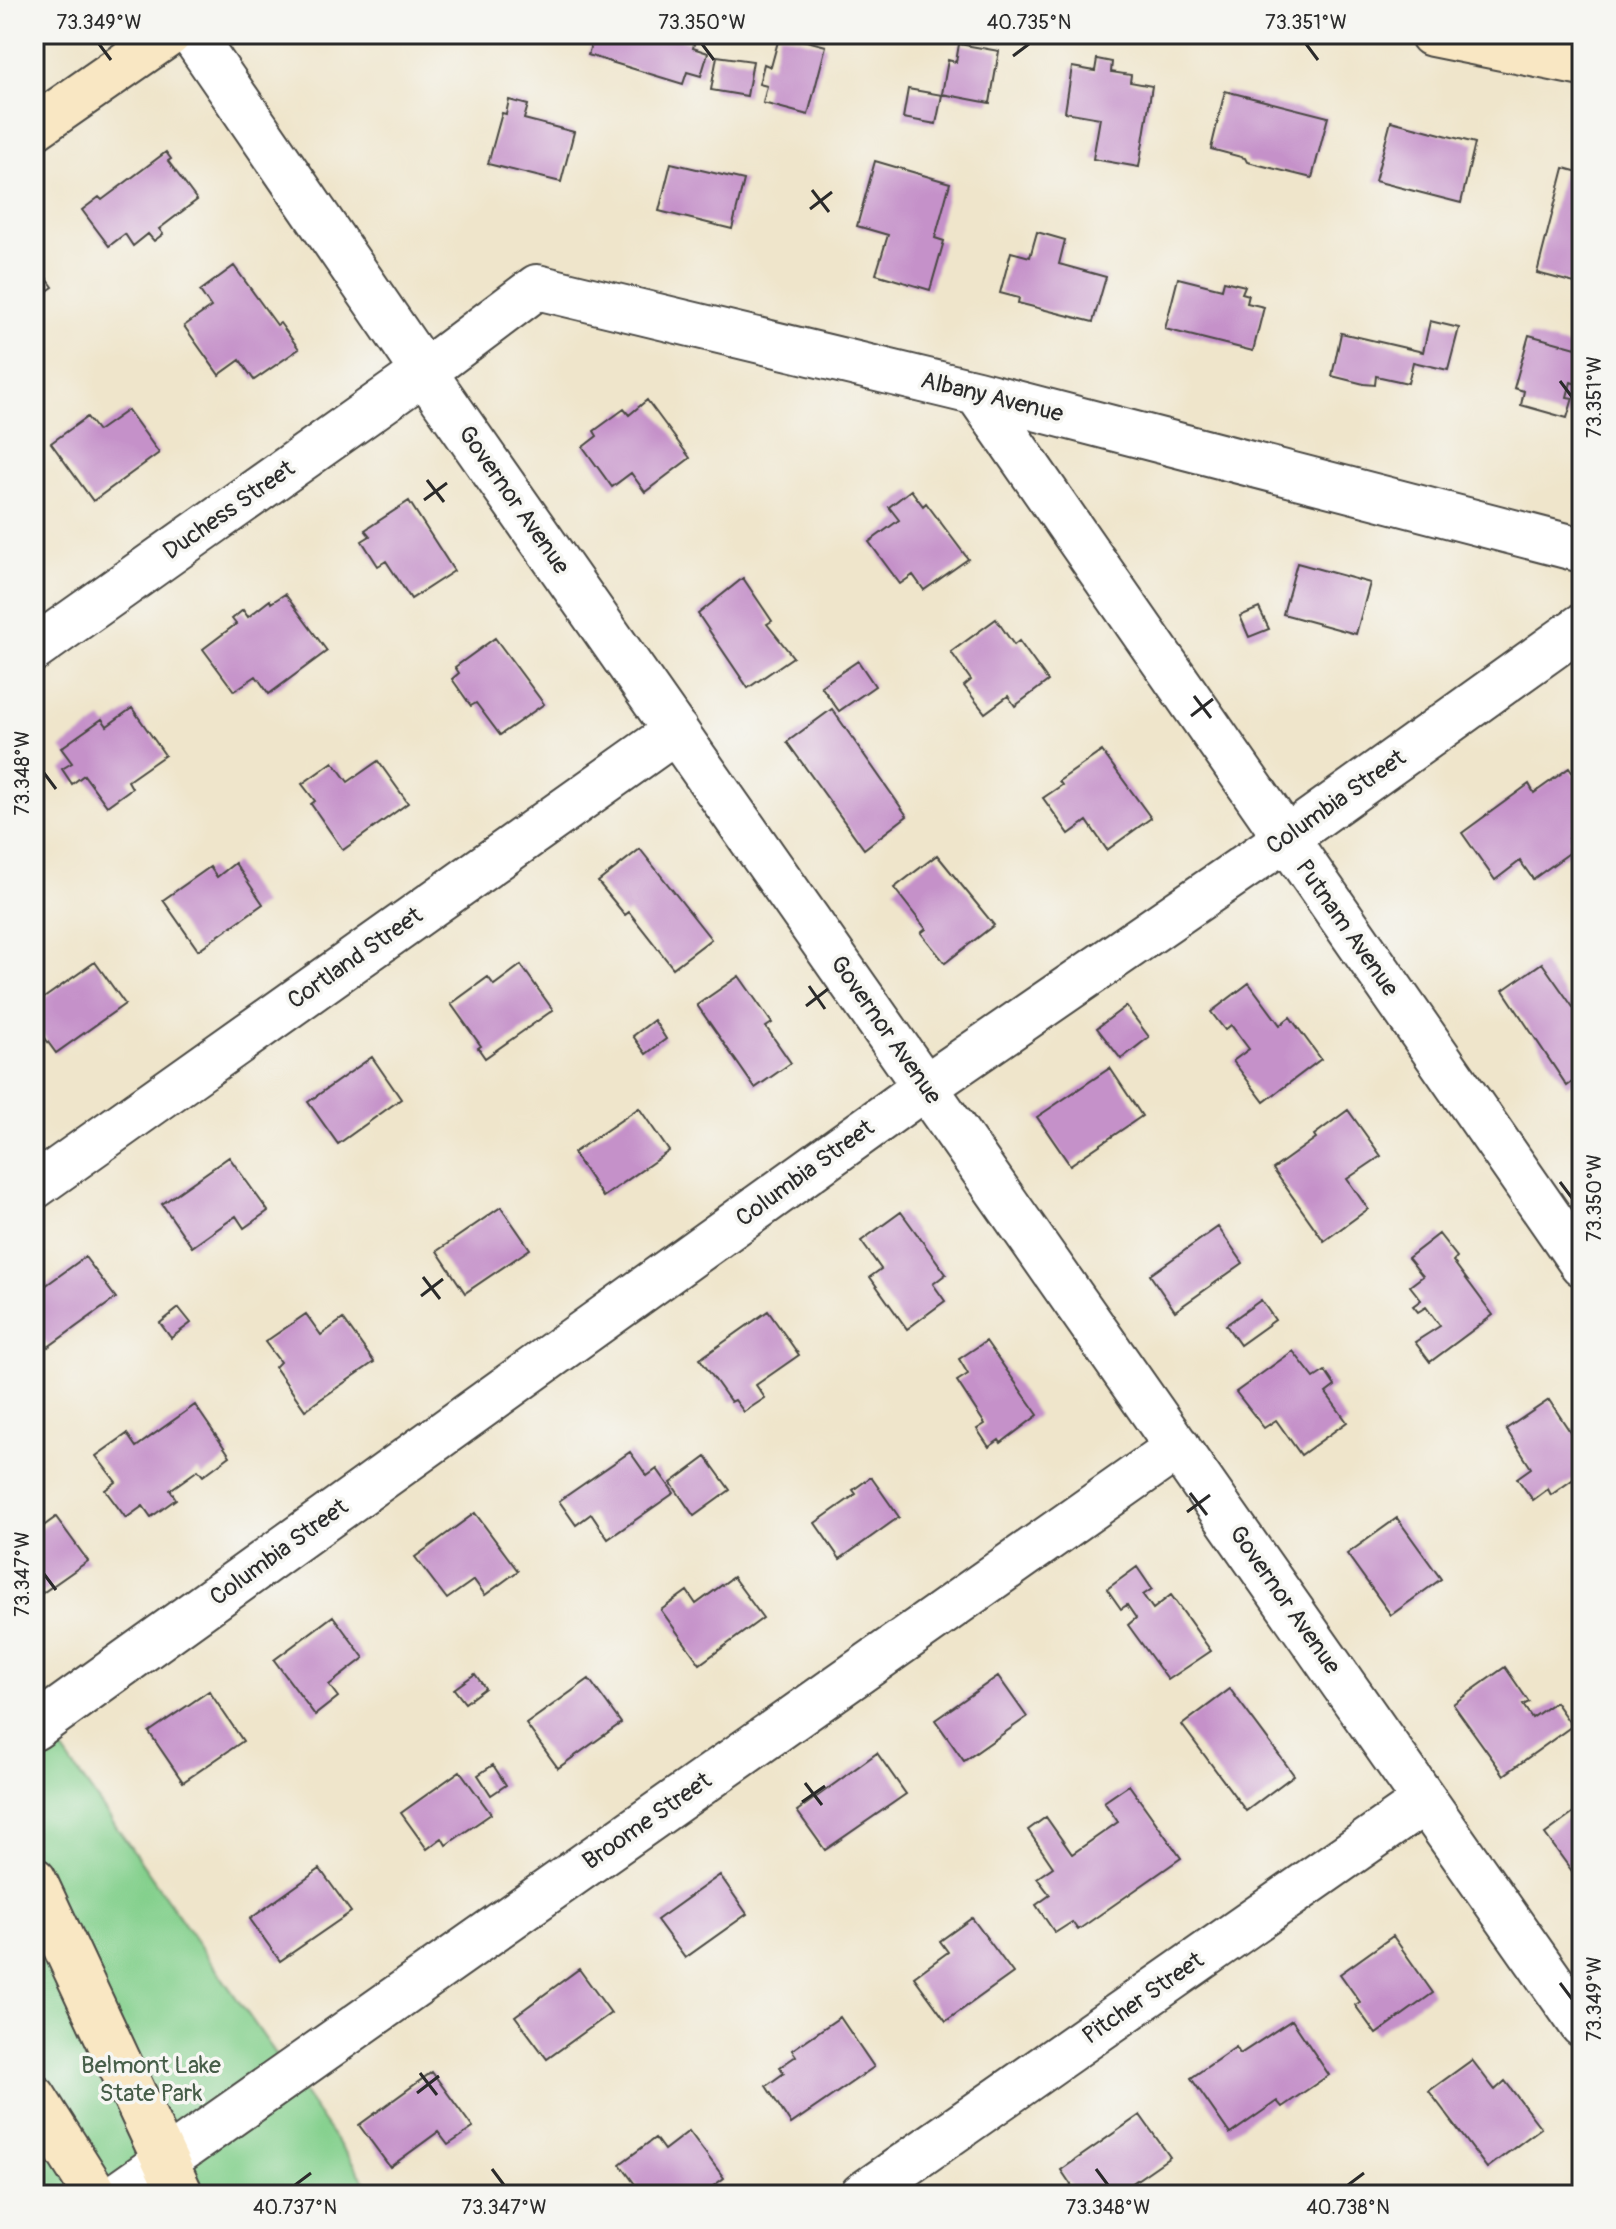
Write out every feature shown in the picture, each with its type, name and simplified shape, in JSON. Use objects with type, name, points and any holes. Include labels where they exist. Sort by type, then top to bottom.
[{"type":"street","points":[[34,128],[169,34]]},
{"type":"street","name":"Governor Avenue","points":[[192,34],[424,372],[1582,2025]]},
{"type":"street","points":[[1432,34],[1582,64]]},
{"type":"street","name":"Albany Avenue","points":[[424,372],[537,287],[977,393],[1582,550]]},
{"type":"street","name":"Duchess Street","points":[[34,649],[424,372]]},
{"type":"street","name":"Putnam Avenue","points":[[977,393],[1582,1264]]},
{"type":"street","name":"Columbia Street","points":[[34,1728],[925,1087],[1285,839],[1582,626]]},
{"type":"street","name":"Cortland Street","points":[[34,1187],[676,731]]},
{"type":"street","name":"Broome Street","points":[[117,2195],[173,2178],[1178,1447]]},
{"type":"street","name":"Pitcher Street","points":[[862,2195],[1425,1801]]},
{"type":"street","points":[[34,1880],[173,2178]]},
{"type":"street","points":[[34,2097],[96,2195]]},
{"type":"green space","name":"Belmont Lake State Park","points":[[34,1710],[375,2195],[34,2195]]},
{"type":"building","points":[[594,34],[611,37],[612,34],[672,34],[694,44],[693,48],[708,53],[701,76],[687,72],[683,84],[588,55]]},
{"type":"building","points":[[780,34],[826,46],[808,115],[763,103],[767,86],[759,84],[764,64],[771,67]]},
{"type":"building","points":[[959,44],[999,51],[990,103],[942,94],[948,60],[956,62]]},
{"type":"building","points":[[717,56],[753,61],[747,96],[711,90]]},
{"type":"building","points":[[1097,59],[1112,62],[1111,72],[1131,75],[1130,82],[1152,86],[1139,167],[1093,159],[1100,118],[1065,112],[1072,67],[1095,71]]},
{"type":"building","points":[[908,89],[942,95],[936,124],[903,118]]},
{"type":"building","points":[[1225,91],[1328,117],[1312,178],[1247,162],[1245,158],[1211,149]]},
{"type":"building","points":[[509,100],[528,105],[524,119],[574,132],[561,182],[488,164],[502,113],[506,114]]},
{"type":"building","points":[[1391,121],[1475,143],[1461,203],[1375,181]]},
{"type":"building","points":[[166,152],[171,159],[168,161],[197,200],[159,229],[163,234],[154,241],[148,234],[133,246],[125,234],[109,246],[82,210],[99,197],[102,200]]},
{"type":"building","points":[[875,161],[950,183],[935,238],[944,241],[930,290],[876,274],[888,235],[857,226]]},
{"type":"building","points":[[671,163],[744,180],[732,229],[659,211]]},
{"type":"building","points":[[1564,168],[1582,173],[1582,285],[1537,273]]},
{"type":"building","points":[[1037,232],[1065,240],[1059,264],[1106,277],[1093,322],[1018,303],[1019,298],[1000,293],[1011,252],[1030,257]]},
{"type":"building","points":[[34,261],[53,287],[34,300]]},
{"type":"building","points":[[234,266],[277,325],[280,323],[299,349],[254,380],[240,360],[219,375],[184,326],[211,307],[200,291]]},
{"type":"building","points":[[1178,278],[1222,289],[1224,281],[1245,286],[1242,293],[1249,295],[1247,303],[1264,307],[1253,351],[1165,329]]},
{"type":"building","points":[[1430,321],[1459,328],[1448,370],[1413,362],[1408,383],[1376,376],[1375,385],[1332,376],[1341,333],[1423,352]]},
{"type":"building","points":[[1529,335],[1576,348],[1577,343],[1582,344],[1582,365],[1577,384],[1571,382],[1567,397],[1573,398],[1567,418],[1521,405],[1524,391],[1514,388]]},
{"type":"building","points":[[647,400],[690,458],[645,492],[631,473],[612,487],[583,447],[597,436],[594,431],[624,409],[629,415]]},
{"type":"building","points":[[128,410],[159,453],[93,501],[51,443],[87,417],[98,431]]},
{"type":"building","points":[[911,490],[923,506],[926,503],[968,559],[924,590],[913,575],[900,584],[869,542],[899,520],[889,507]]},
{"type":"building","points":[[409,501],[454,571],[411,599],[386,561],[378,566],[362,541],[370,536],[365,530]]},
{"type":"building","points":[[1297,563],[1370,583],[1356,634],[1283,614]]},
{"type":"building","points":[[743,578],[772,621],[767,624],[793,657],[748,688],[698,614]]},
{"type":"building","points":[[285,594],[327,651],[269,694],[256,676],[234,691],[203,649],[236,624],[232,619],[243,610],[248,617],[270,600],[271,603]]},
{"type":"building","points":[[1259,608],[1269,629],[1249,637],[1240,616]]},
{"type":"building","points":[[996,619],[1014,645],[1019,641],[1048,681],[1015,706],[1008,696],[985,713],[964,686],[971,680],[951,652]]},
{"type":"building","points":[[495,638],[544,704],[500,735],[476,703],[471,706],[452,679],[459,673],[455,667]]},
{"type":"building","points":[[858,661],[875,686],[839,711],[821,686]]},
{"type":"building","points":[[132,708],[165,755],[128,781],[132,788],[107,806],[84,775],[72,784],[62,769],[72,763],[61,748],[102,719],[107,726]]},
{"type":"building","points":[[832,709],[907,816],[864,849],[787,742]]},
{"type":"building","points":[[1102,751],[1151,818],[1107,850],[1087,821],[1069,834],[1043,798],[1062,785],[1059,781]]},
{"type":"building","points":[[378,761],[408,803],[343,850],[311,804],[315,801],[302,784],[333,762],[348,782]]},
{"type":"building","points":[[1569,768],[1582,786],[1582,830],[1569,839],[1575,849],[1533,879],[1520,861],[1495,880],[1462,833],[1529,784],[1534,793]]},
{"type":"building","points":[[640,849],[711,939],[673,968],[629,912],[625,915],[598,882]]},
{"type":"building","points":[[937,855],[994,925],[945,963],[921,933],[926,929],[894,888]]},
{"type":"building","points":[[235,863],[263,904],[198,950],[163,900],[210,867],[217,877]]},
{"type":"building","points":[[95,962],[125,1004],[56,1053],[34,1023],[34,1005]]},
{"type":"building","points":[[1542,963],[1582,1020],[1582,1075],[1567,1086],[1503,990]]},
{"type":"building","points":[[521,965],[553,1010],[485,1058],[478,1048],[481,1046],[451,1004],[488,977],[494,985]]},
{"type":"building","points":[[739,976],[772,1023],[766,1027],[791,1063],[755,1088],[697,1005]]},
{"type":"building","points":[[1249,983],[1280,1025],[1290,1017],[1321,1059],[1264,1102],[1233,1061],[1249,1049],[1231,1025],[1225,1030],[1211,1012]]},
{"type":"building","points":[[1126,1006],[1149,1037],[1121,1059],[1097,1028]]},
{"type":"building","points":[[654,1020],[666,1039],[646,1054],[633,1036]]},
{"type":"building","points":[[372,1057],[401,1099],[338,1144],[308,1102]]},
{"type":"building","points":[[1110,1068],[1142,1116],[1070,1165],[1037,1117]]},
{"type":"building","points":[[639,1108],[669,1151],[603,1197],[573,1153]]},
{"type":"building","points":[[1348,1110],[1381,1156],[1347,1179],[1368,1209],[1324,1241],[1273,1169]]},
{"type":"building","points":[[229,1157],[268,1211],[244,1228],[236,1216],[192,1247],[162,1204]]},
{"type":"building","points":[[501,1207],[530,1249],[465,1293],[437,1251]]},
{"type":"building","points":[[901,1212],[946,1274],[933,1284],[945,1301],[907,1329],[870,1277],[881,1269],[861,1241]]},
{"type":"building","points":[[1218,1227],[1243,1263],[1175,1311],[1150,1275]]},
{"type":"building","points":[[1439,1234],[1457,1257],[1453,1261],[1493,1315],[1430,1362],[1415,1342],[1440,1326],[1426,1307],[1418,1312],[1413,1306],[1421,1300],[1410,1286],[1423,1276],[1408,1258]]},
{"type":"building","points":[[85,1257],[116,1298],[48,1347],[34,1328],[34,1294]]},
{"type":"building","points":[[1261,1300],[1275,1320],[1240,1345],[1226,1325]]},
{"type":"building","points":[[179,1308],[191,1323],[171,1338],[160,1323]]},
{"type":"building","points":[[768,1311],[799,1355],[756,1385],[765,1398],[744,1412],[735,1400],[731,1402],[700,1359]]},
{"type":"building","points":[[306,1314],[321,1335],[343,1319],[374,1362],[305,1410],[275,1367],[280,1362],[265,1342]]},
{"type":"building","points":[[986,1341],[1038,1415],[1001,1443],[999,1440],[989,1447],[977,1429],[985,1424],[957,1381],[968,1374],[959,1359]]},
{"type":"building","points":[[1293,1351],[1314,1378],[1325,1371],[1335,1386],[1326,1393],[1347,1422],[1301,1455],[1276,1420],[1264,1428],[1236,1392]]},
{"type":"building","points":[[1549,1400],[1571,1433],[1582,1425],[1579,1440],[1582,1445],[1582,1473],[1551,1495],[1548,1489],[1533,1500],[1517,1478],[1531,1468],[1506,1429]]},
{"type":"building","points":[[195,1405],[230,1456],[203,1476],[198,1470],[170,1490],[176,1499],[151,1517],[143,1506],[126,1518],[105,1490],[116,1482],[96,1456],[127,1434],[136,1447]]},
{"type":"building","points":[[630,1452],[647,1476],[657,1469],[674,1493],[608,1539],[591,1514],[576,1525],[559,1501]]},
{"type":"building","points":[[706,1457],[730,1490],[694,1516],[671,1483]]},
{"type":"building","points":[[871,1477],[899,1517],[840,1559],[815,1523],[856,1494],[853,1490]]},
{"type":"building","points":[[475,1513],[518,1571],[485,1595],[474,1580],[447,1599],[415,1557]]},
{"type":"building","points":[[56,1517],[88,1561],[34,1599],[34,1533]]},
{"type":"building","points":[[1397,1518],[1441,1579],[1391,1615],[1347,1554]]},
{"type":"building","points":[[1137,1567],[1152,1589],[1143,1595],[1153,1609],[1171,1595],[1211,1651],[1168,1680],[1128,1625],[1136,1618],[1127,1605],[1121,1609],[1107,1589]]},
{"type":"building","points":[[733,1577],[763,1618],[700,1664],[661,1610],[687,1591],[696,1604]]},
{"type":"building","points":[[333,1616],[364,1658],[329,1685],[338,1697],[315,1715],[274,1660]]},
{"type":"building","points":[[1505,1667],[1529,1702],[1523,1705],[1532,1718],[1555,1702],[1572,1726],[1504,1775],[1453,1704]]},
{"type":"building","points":[[475,1674],[485,1688],[465,1703],[454,1689]]},
{"type":"building","points":[[998,1676],[1027,1717],[964,1761],[935,1720]]},
{"type":"building","points":[[589,1679],[621,1723],[558,1768],[526,1724]]},
{"type":"building","points":[[1230,1689],[1294,1775],[1246,1811],[1182,1725]]},
{"type":"building","points":[[209,1691],[243,1741],[183,1782],[149,1732]]},
{"type":"building","points":[[877,1753],[906,1794],[825,1850],[797,1811]]},
{"type":"building","points":[[493,1765],[506,1785],[491,1795],[478,1775]]},
{"type":"building","points":[[460,1771],[491,1814],[446,1845],[442,1838],[427,1849],[401,1813]]},
{"type":"building","points":[[1129,1785],[1181,1858],[1078,1930],[1072,1922],[1055,1933],[1036,1905],[1050,1895],[1037,1878],[1053,1867],[1028,1830],[1046,1817],[1072,1854],[1118,1822],[1104,1802]]},
{"type":"building","points":[[1582,1807],[1582,1885],[1545,1834]]},
{"type":"building","points":[[320,1869],[351,1912],[280,1961],[250,1919]]},
{"type":"building","points":[[720,1875],[747,1914],[685,1958],[657,1920]]},
{"type":"building","points":[[972,1918],[1013,1973],[946,2021],[914,1977],[948,1952],[940,1941]]},
{"type":"building","points":[[1393,1936],[1433,1993],[1376,2034],[1355,2005],[1360,2002],[1340,1974]]},
{"type":"building","points":[[579,1969],[611,2013],[547,2059],[515,2016]]},
{"type":"building","points":[[840,2017],[874,2067],[791,2124],[766,2086],[784,2073],[780,2067],[796,2056],[792,2050]]},
{"type":"building","points":[[1292,2020],[1329,2075],[1282,2107],[1277,2101],[1230,2134],[1191,2078],[1236,2047],[1240,2054]]},
{"type":"building","points":[[1472,2060],[1495,2090],[1505,2081],[1541,2128],[1487,2168],[1429,2091]]},
{"type":"building","points":[[432,2072],[473,2128],[448,2145],[438,2132],[390,2167],[359,2125]]},
{"type":"building","points":[[1140,2115],[1170,2157],[1115,2195],[1078,2195],[1061,2170]]},
{"type":"building","points":[[689,2131],[724,2178],[701,2195],[643,2195],[620,2164],[655,2138],[664,2150]]}]
